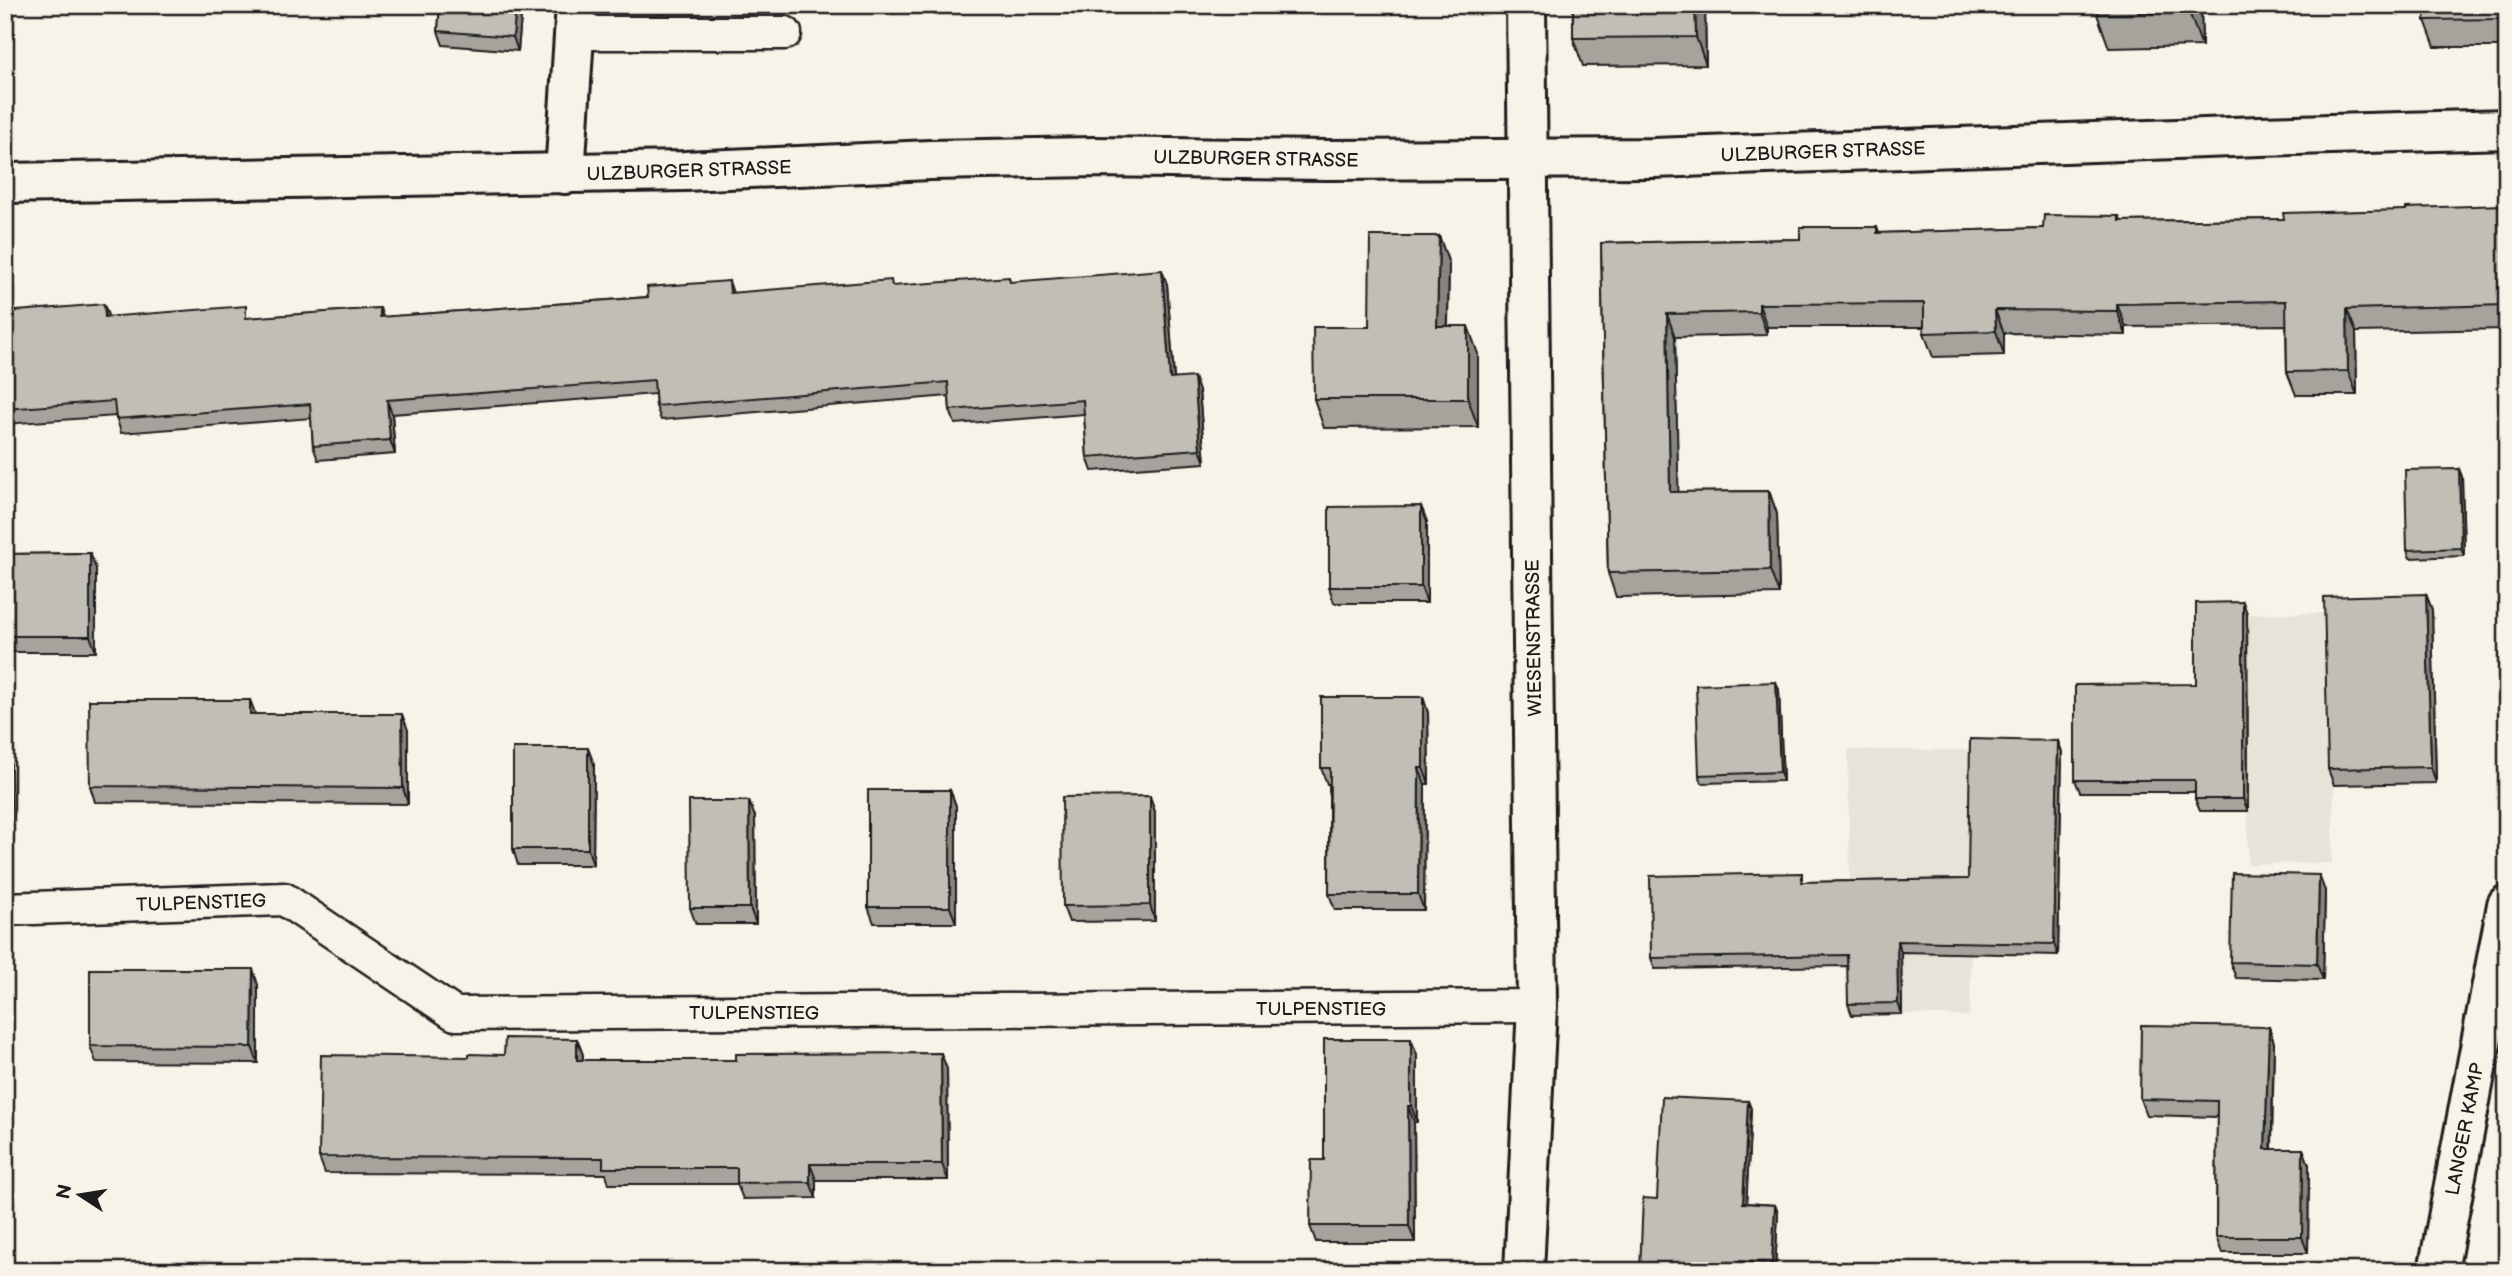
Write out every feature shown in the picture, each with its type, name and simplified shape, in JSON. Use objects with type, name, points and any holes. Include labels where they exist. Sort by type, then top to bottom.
[{"type":"main road","name":"WIESENSTRASSE","points":[[1524,1271],[1537,1006],[1527,5]]},
{"type":"main road","points":[[565,174],[575,19]]},
{"type":"main road","name":"ULZBURGER STRASSE","points":[[5,183],[565,174],[930,160],[1094,157],[1328,160],[1654,158],[2507,129]]},
{"type":"main road","name":"LANGER KAMP","points":[[2438,1271],[2507,905]]},
{"type":"lane","points":[[575,19],[785,33]]},
{"type":"lane","name":"TULPENSTIEG","points":[[5,909],[284,899],[455,1014],[1537,1006]]},
{"type":"shaded area","points":[[2330,613],[2334,785],[2332,863],[2248,864],[2247,614]]},
{"type":"shaded area","points":[[1848,750],[1974,750],[1970,1016],[1902,1014],[1900,892],[1850,892]]},
{"type":"building","points":[[440,5],[516,5],[513,37],[438,31]]},
{"type":"building","points":[[1573,5],[1695,5],[1696,37],[1573,38]]},
{"type":"building","points":[[2096,5],[2189,5],[2189,12],[2097,14]]},
{"type":"building","points":[[2425,5],[2507,5],[2507,19],[2425,20]]},
{"type":"building","points":[[2507,205],[2507,305],[2347,309],[2348,371],[2287,372],[2286,301],[2117,304],[2117,311],[1995,310],[1996,331],[1924,333],[1924,303],[1759,304],[1759,312],[1667,314],[1670,492],[1769,491],[1770,570],[1608,573],[1601,243],[1800,239],[1800,227],[1877,227],[1877,233],[2043,228],[2044,215],[2119,216],[2119,221],[2284,219],[2283,213]]},
{"type":"building","points":[[1370,236],[1439,236],[1437,326],[1468,326],[1468,399],[1314,399],[1313,327],[1369,327]]},
{"type":"building","points":[[1162,270],[1170,379],[1194,377],[1200,449],[1087,457],[1083,400],[950,410],[948,382],[656,406],[654,380],[387,400],[390,440],[313,446],[310,404],[116,419],[114,401],[5,409],[5,312],[104,304],[105,317],[246,306],[246,318],[380,308],[380,317],[648,297],[647,287],[729,281],[730,293],[891,280],[892,286],[1009,277],[1010,282]]},
{"type":"building","points":[[2459,469],[2461,548],[2407,550],[2405,470]]},
{"type":"building","points":[[1421,506],[1421,587],[1329,587],[1329,507]]},
{"type":"building","points":[[90,553],[90,636],[5,636],[5,554]]},
{"type":"building","points":[[2426,594],[2431,767],[2328,769],[2324,597]]},
{"type":"building","points":[[2243,602],[2243,799],[2195,799],[2195,780],[2075,780],[2075,685],[2196,684],[2196,603]]},
{"type":"building","points":[[1776,682],[1780,772],[1699,775],[1696,685]]},
{"type":"building","points":[[1321,697],[1423,697],[1423,768],[1419,768],[1418,894],[1329,894],[1330,768],[1321,768]]},
{"type":"building","points":[[89,700],[250,700],[250,714],[402,714],[403,788],[90,786]]},
{"type":"building","points":[[1970,739],[2058,741],[2054,944],[1897,941],[1898,1003],[1848,1004],[1847,955],[1651,958],[1650,876],[1802,873],[1802,882],[1968,879]]},
{"type":"building","points":[[513,748],[588,748],[588,849],[513,849]]},
{"type":"building","points":[[868,790],[950,790],[950,907],[868,907]]},
{"type":"building","points":[[1150,796],[1150,905],[1063,906],[1062,797]]},
{"type":"building","points":[[689,801],[749,801],[750,908],[690,908]]},
{"type":"building","points":[[2232,873],[2319,875],[2317,964],[2230,962]]},
{"type":"building","points":[[90,969],[253,969],[252,1047],[90,1046]]},
{"type":"building","points":[[2141,1025],[2269,1027],[2265,1149],[2303,1149],[2302,1237],[2216,1237],[2217,1101],[2140,1099]]},
{"type":"building","points":[[505,1038],[577,1039],[577,1060],[736,1060],[736,1054],[941,1053],[942,1164],[810,1164],[810,1182],[737,1183],[737,1168],[603,1168],[603,1158],[319,1157],[321,1055],[504,1055]]},
{"type":"building","points":[[1324,1039],[1411,1039],[1411,1106],[1408,1106],[1409,1226],[1310,1226],[1311,1160],[1324,1160]]},
{"type":"building","points":[[1662,1097],[1748,1101],[1743,1203],[1775,1205],[1772,1263],[1736,1261],[1735,1271],[1640,1271],[1643,1198],[1657,1199]]},
{"type":"building","points":[[2507,1212],[2507,1236],[2502,1235]]}]
